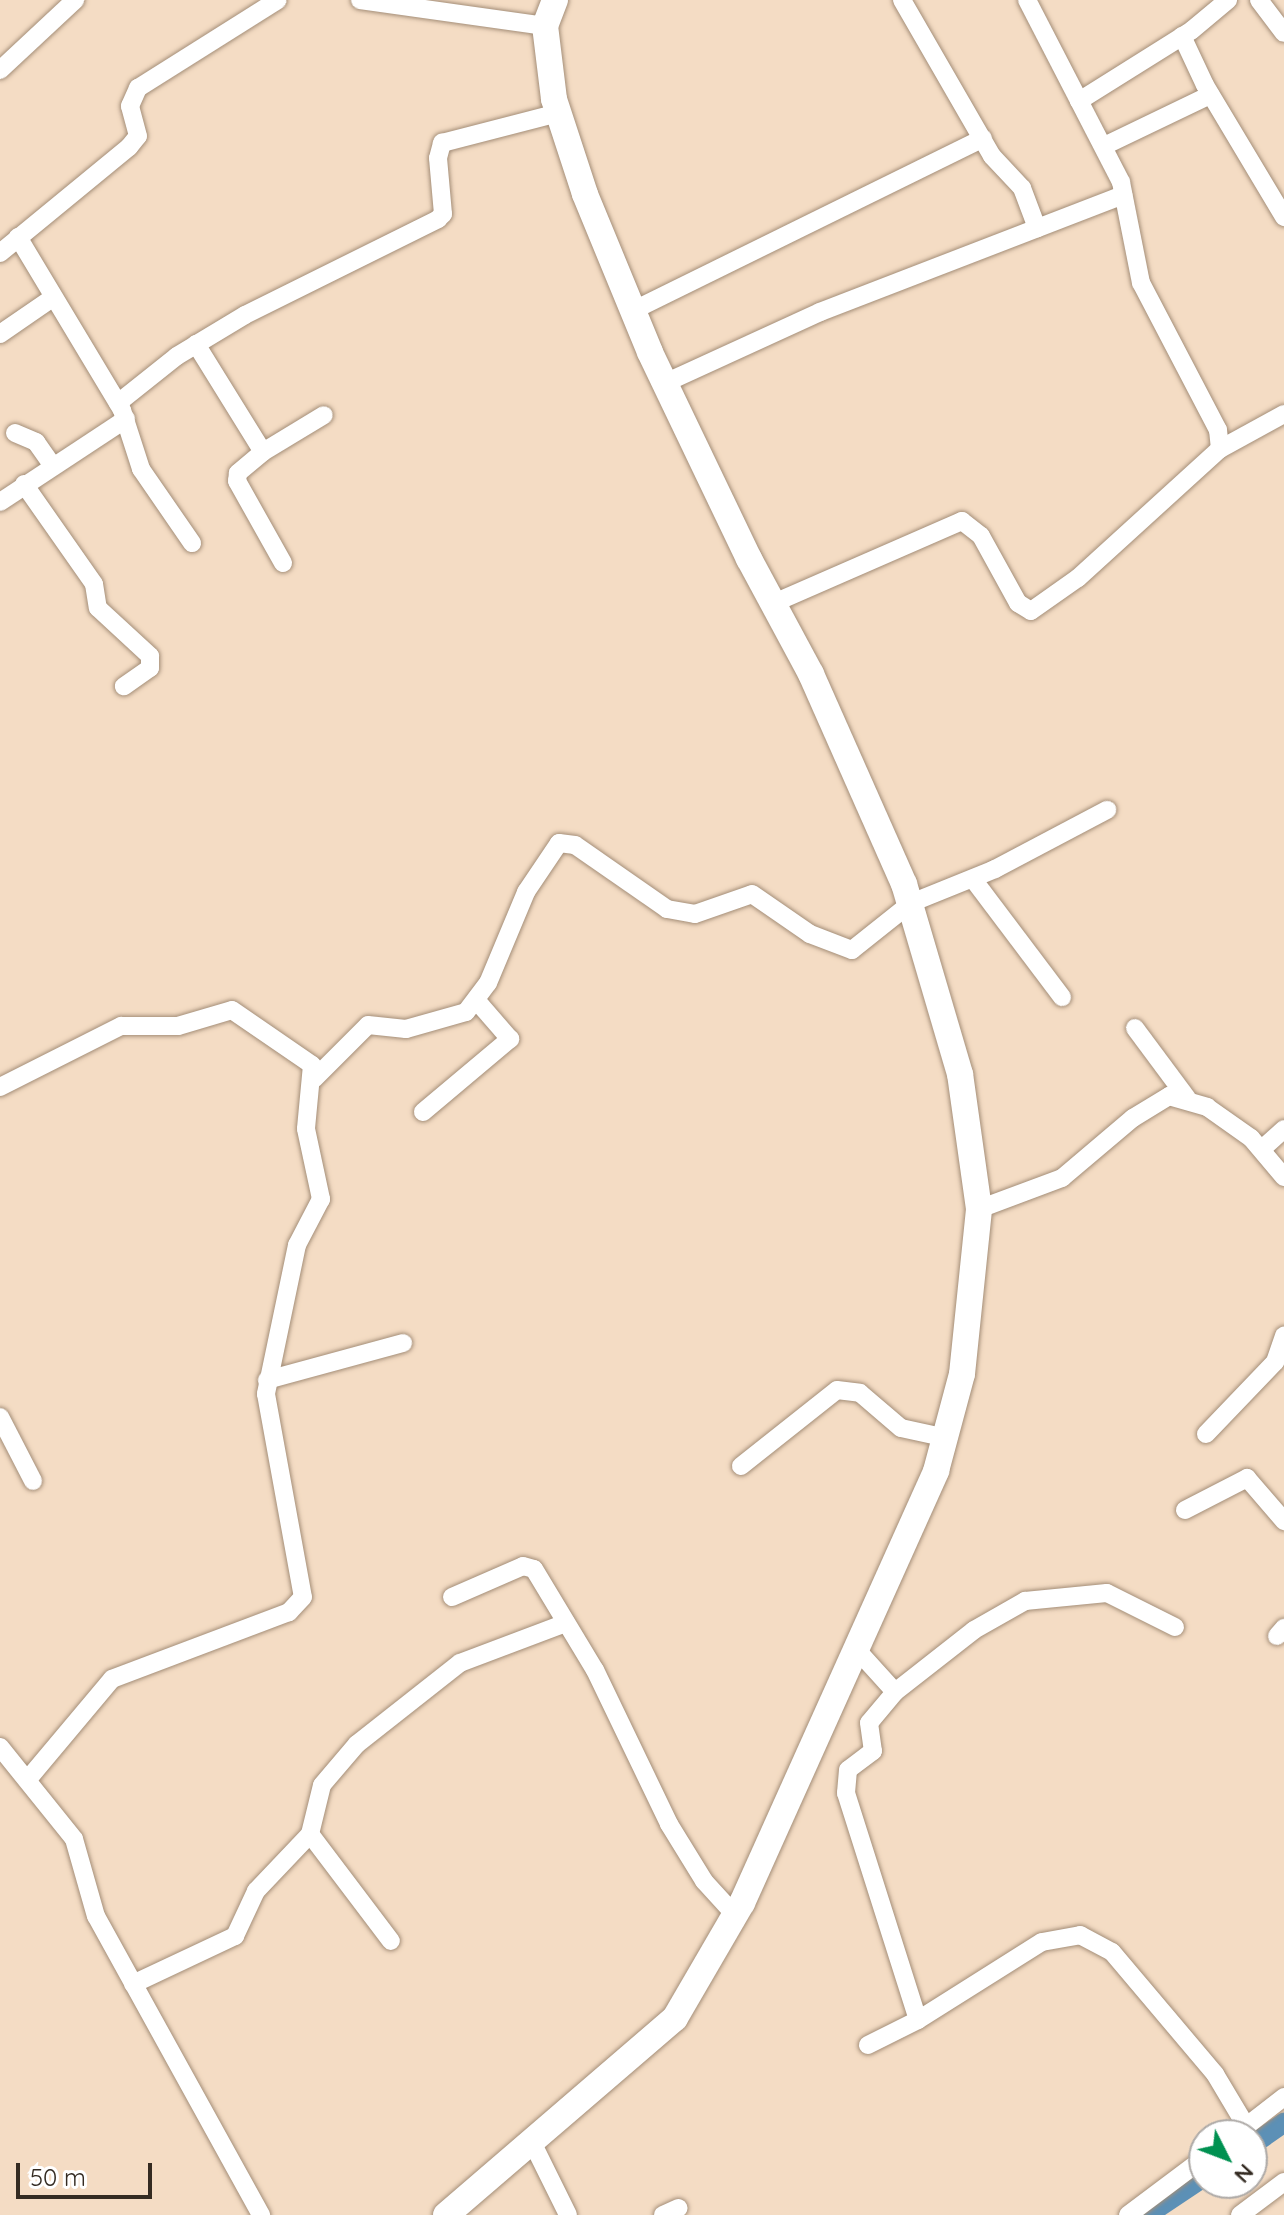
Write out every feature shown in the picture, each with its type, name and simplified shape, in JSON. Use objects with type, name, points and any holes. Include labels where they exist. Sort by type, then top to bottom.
[{"type":"street","points":[[0,70],[75,0]]},
{"type":"street","points":[[0,253],[138,136],[130,106],[138,88],[278,0]]},
{"type":"street","points":[[360,0],[545,26]]},
{"type":"street","points":[[446,2215],[675,2018],[735,1915],[858,1651],[947,1438],[962,1374],[979,1209],[960,1074],[911,903],[811,674],[632,311],[558,113],[545,26],[555,0]]},
{"type":"street","points":[[902,0],[998,165],[1022,188],[1037,228]]},
{"type":"street","points":[[1027,0],[1104,146],[1123,195],[1141,283],[1218,430],[1220,449]]},
{"type":"street","points":[[1079,101],[1182,36],[1228,0]]},
{"type":"street","points":[[1259,0],[1284,33]]},
{"type":"street","points":[[1182,36],[1210,95],[1284,217]]},
{"type":"street","points":[[1104,146],[1210,95]]},
{"type":"street","points":[[0,502],[122,411],[196,344],[438,219],[443,214],[438,158],[442,143],[558,113]]},
{"type":"street","points":[[632,311],[983,138]]},
{"type":"street","points":[[665,383],[820,312],[1123,195]]},
{"type":"street","points":[[18,237],[51,299],[122,411],[141,469],[192,543]]},
{"type":"street","points":[[0,334],[51,299]]},
{"type":"street","points":[[196,344],[263,452]]},
{"type":"street","points":[[774,603],[962,521],[981,536],[1018,603],[1031,611],[1078,578],[1220,449],[1284,414]]},
{"type":"street","points":[[283,563],[237,481],[238,473],[263,452],[324,415]]},
{"type":"street","points":[[15,433],[36,442],[52,465]]},
{"type":"street","points":[[24,484],[94,584],[98,608],[150,656],[150,668],[124,686]]},
{"type":"street","points":[[314,1079],[368,1025],[406,1029],[459,1015],[477,1001],[526,892],[559,843],[575,845],[667,909],[695,914],[752,894],[810,934],[840,948],[865,945],[911,903],[973,879],[1107,810]]},
{"type":"street","points":[[973,879],[1062,997]]},
{"type":"street","points":[[423,1112],[510,1039],[477,1001]]},
{"type":"street","points":[[0,1087],[121,1026],[178,1026],[224,1010],[240,1013],[307,1060],[314,1079],[306,1129],[321,1199],[297,1245],[267,1380],[266,1410],[303,1597],[289,1612],[112,1679],[28,1779]]},
{"type":"street","points":[[1135,1028],[1187,1098],[1207,1107],[1262,1149],[1284,1177]]},
{"type":"street","points":[[979,1209],[1062,1178],[1155,1102],[1187,1098]]},
{"type":"street","points":[[1262,1149],[1284,1129]]},
{"type":"street","points":[[1206,1434],[1280,1369],[1284,1336]]},
{"type":"street","points":[[267,1380],[403,1343]]},
{"type":"street","points":[[741,1466],[837,1390],[860,1393],[901,1428],[947,1438]]},
{"type":"street","points":[[0,1417],[33,1481]]},
{"type":"street","points":[[1185,1510],[1247,1478],[1284,1521]]},
{"type":"street","points":[[452,1597],[530,1566],[595,1670],[669,1824],[704,1881],[735,1915]]},
{"type":"street","points":[[918,2020],[846,1793],[848,1770],[873,1751],[869,1723],[895,1692],[974,1630],[1025,1601],[1107,1593],[1175,1627]]},
{"type":"street","points":[[133,1984],[235,1936],[256,1891],[310,1834],[322,1785],[357,1744],[460,1663],[566,1623]]},
{"type":"street","points":[[858,1651],[895,1692]]},
{"type":"street","points":[[0,1747],[74,1839],[96,1916],[261,2215]]},
{"type":"street","points":[[310,1834],[391,1941]]},
{"type":"street","points":[[868,2045],[918,2020],[1042,1942],[1080,1935],[1112,1952],[1215,2074],[1236,2119]]},
{"type":"street","points":[[1256,2119],[1284,2097]]},
{"type":"street","points":[[532,2142],[568,2215]]},
{"type":"street","points":[[1128,2215],[1188,2170]]},
{"type":"street","points":[[1240,2215],[1284,2182]]},
{"type":"waterway","points":[[1268,2134],[1284,2123]]},
{"type":"waterway","points":[[1147,2215],[1188,2188]]}]
